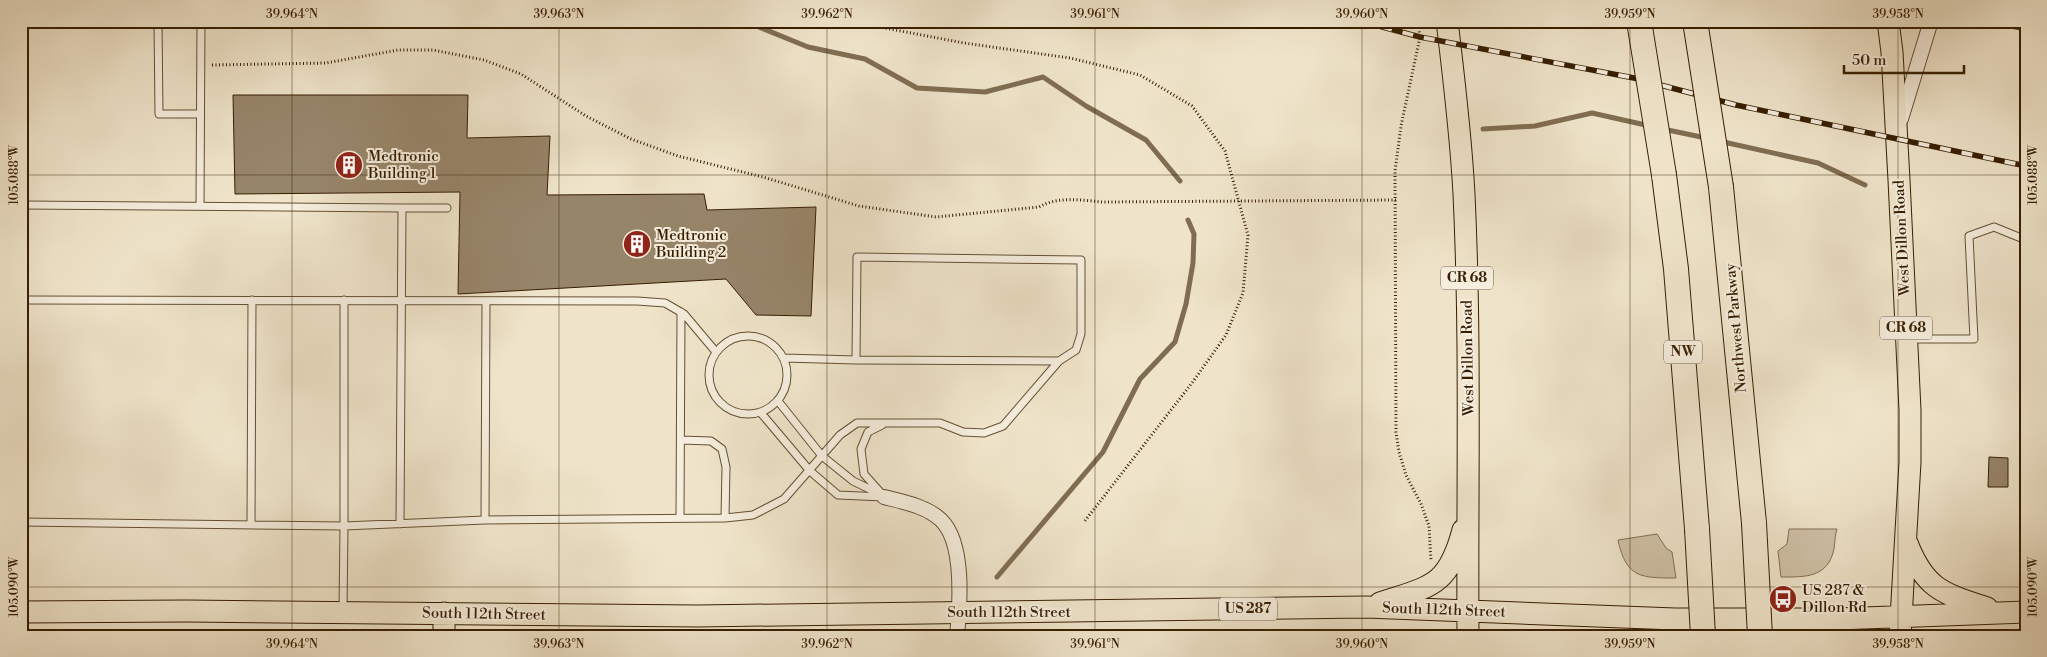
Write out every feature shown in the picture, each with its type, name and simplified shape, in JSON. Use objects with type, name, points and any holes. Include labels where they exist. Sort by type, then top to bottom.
[{"type":"highway","name":"NW","points":[[1639,21],[1664,175],[1676,269],[1697,529],[1703,636]]},
{"type":"highway","name":"Northwest Parkway","points":[[1695,21],[1721,186],[1754,523],[1760,636]]},
{"type":"main road","name":"West Dillon Road","points":[[1447,21],[1459,123],[1464,193],[1469,508],[1468,636]]},
{"type":"main road","name":"West Dillon Road","points":[[1888,21],[1892,52],[1907,339],[1910,445],[1901,626]]},
{"type":"main road","points":[[1366,607],[1432,585],[1448,571],[1459,547],[1469,508]]},
{"type":"main road","points":[[1906,538],[1915,562],[1924,577],[1938,589],[1955,597],[2002,613]]},
{"type":"main road","name":"South 112th Street","points":[[21,612],[698,616],[1366,607],[1675,619],[1827,619],[1901,626],[2002,613],[2026,612]]},
{"type":"main road","points":[[444,614],[444,636]]},
{"type":"street","points":[[1896,139],[1930,21]]},
{"type":"street","points":[[884,497],[923,509],[945,525],[954,544],[957,558],[960,612],[957,636]]},
{"type":"lane","points":[[158,21],[159,114],[200,114]]},
{"type":"lane","points":[[200,21],[200,206]]},
{"type":"lane","points":[[1996,21],[2026,27]]},
{"type":"lane","points":[[21,205],[447,208]]},
{"type":"lane","points":[[400,524],[402,208]]},
{"type":"lane","points":[[1907,339],[1974,338],[1969,236],[1994,227],[2026,240]]},
{"type":"lane","points":[[21,522],[344,526],[485,520],[725,518],[753,516],[784,498],[840,435],[857,423],[940,423],[963,432],[984,433],[1003,426],[1060,361],[1076,350],[1081,334],[1081,260],[857,257],[856,360]]},
{"type":"lane","points":[[21,300],[637,301],[665,304],[681,312],[716,352]]},
{"type":"lane","points":[[251,525],[252,300]]},
{"type":"lane","points":[[343,613],[344,300]]},
{"type":"lane","points":[[485,520],[486,301]]},
{"type":"lane","points":[[680,518],[681,312]]},
{"type":"lane","points":[[741,336],[754,336],[771,344],[784,358],[787,371],[786,384],[778,401],[761,413],[748,415],[736,413],[724,407],[715,398],[710,386],[708,373],[711,360],[716,352],[728,341],[741,336]]},
{"type":"lane","points":[[784,358],[1060,361]]},
{"type":"lane","points":[[778,401],[822,456],[853,481],[884,497]]},
{"type":"lane","points":[[761,413],[810,471],[838,495],[884,497]]},
{"type":"lane","points":[[884,497],[864,474],[861,449],[868,432],[885,423]]},
{"type":"lane","points":[[681,440],[711,441],[722,449],[726,467],[725,518]]},
{"type":"path","points":[[848,21],[964,43],[1070,58],[1140,75],[1192,106],[1225,152],[1248,235],[1243,293],[1226,335],[1169,414],[1084,522]]},
{"type":"path","points":[[1418,21],[1420,37],[1395,171],[1396,432],[1399,452],[1406,476],[1421,504],[1429,526],[1429,555],[1432,572],[1439,579]]},
{"type":"path","points":[[200,65],[326,63],[398,50],[433,50],[484,60],[522,74],[586,116],[640,142],[678,156],[859,206],[936,217],[1039,207],[1048,202],[1058,200],[1396,200]]},
{"type":"shaded area","points":[[1789,529],[1837,529],[1834,549],[1827,566],[1821,571],[1807,576],[1781,577],[1778,551],[1787,544]]},
{"type":"shaded area","points":[[1657,534],[1666,548],[1672,552],[1676,578],[1644,576],[1637,573],[1631,569],[1621,553],[1618,540]]},
{"type":"building","name":"Medtronic Building 2","points":[[233,95],[468,95],[467,138],[550,136],[547,195],[704,194],[707,210],[816,207],[811,316],[756,315],[726,279],[458,294],[460,192],[235,194]]},
{"type":"building","points":[[1989,457],[2008,458],[2008,487],[1988,487]]},
{"type":"waterway","points":[[744,21],[808,47],[865,59],[917,88],[985,92],[1043,77],[1086,106],[1146,140],[1180,181]]},
{"type":"waterway","points":[[1483,129],[1535,126],[1592,113],[1650,126]]},
{"type":"waterway","points":[[1663,129],[1706,138]]},
{"type":"waterway","points":[[1719,141],[1818,163],[1865,185]]},
{"type":"waterway","points":[[997,577],[1103,452],[1140,379],[1175,342],[1186,304],[1193,263],[1194,234],[1188,220]]},
{"type":"railway","points":[[1360,21],[1420,37],[1634,78],[1736,105],[2026,166]]},
{"type":"place","name":"Medtronic Building 1","points":[[349,165]]},
{"type":"place","name":"Medtronic Building 2","points":[[637,244]]},
{"type":"place","name":"US 287 & Dillon Rd","points":[[1783,599]]}]
